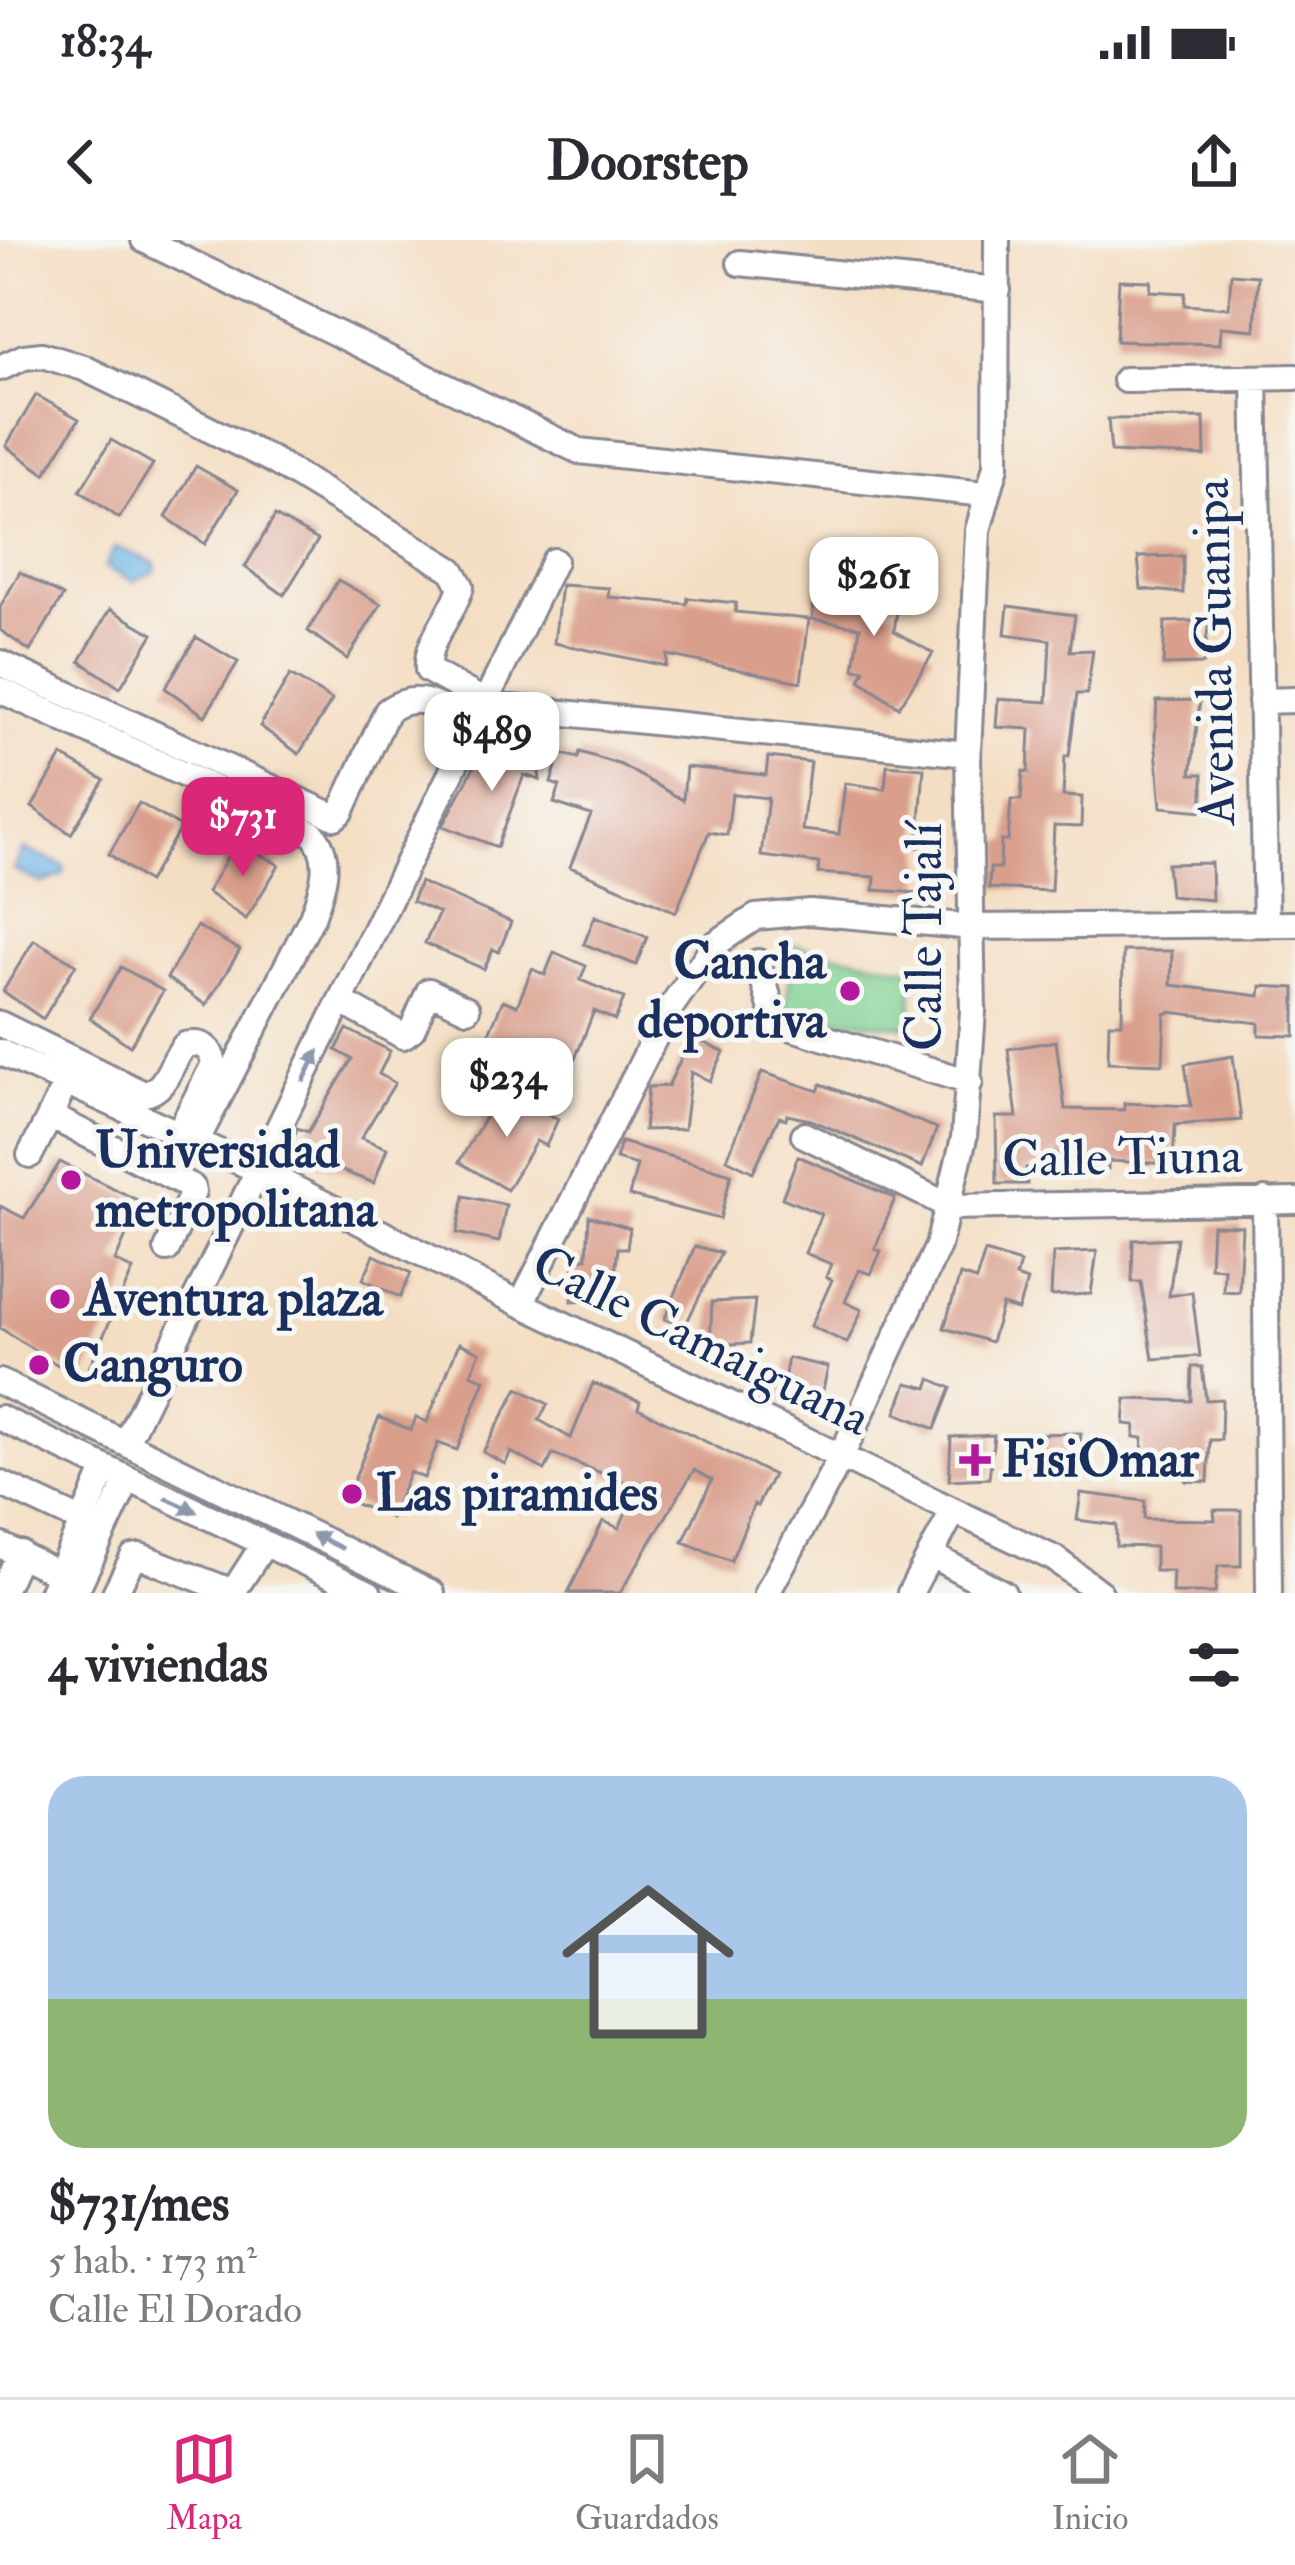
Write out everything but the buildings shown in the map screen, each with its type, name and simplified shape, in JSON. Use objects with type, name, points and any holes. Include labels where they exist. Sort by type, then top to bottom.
[{"type":"street","points":[[143,240],[579,451],[985,494]]},
{"type":"street","name":"Calle Tajalí","points":[[767,1593],[840,1460],[938,1246],[951,1207],[970,1082],[973,927],[968,754],[978,530],[996,466],[998,240]]},
{"type":"street","points":[[740,263],[998,290]]},
{"type":"street","points":[[0,368],[23,357],[42,355],[84,368],[272,460],[452,570],[461,586],[428,654],[428,670],[482,712]]},
{"type":"street","points":[[1125,380],[1295,377]]},
{"type":"street","name":"Avenida Guanipa","points":[[1255,378],[1266,924]]},
{"type":"street","points":[[126,1442],[554,561]]},
{"type":"street","points":[[0,663],[335,817],[387,711],[403,700],[427,700],[482,712],[968,754]]},
{"type":"street","points":[[0,690],[320,841],[323,887],[312,917],[187,1138]]},
{"type":"street","points":[[1261,701],[1295,700]]},
{"type":"street","points":[[521,1304],[668,1011],[715,944],[756,917],[784,912],[973,927],[1295,924]]},
{"type":"street","points":[[758,962],[779,1024],[970,1082]]},
{"type":"street","points":[[342,1003],[403,1036],[412,1030],[429,992],[467,1009]]},
{"type":"street","points":[[0,1024],[144,1094],[163,1083],[185,1045],[205,1046],[214,1064],[187,1138]]},
{"type":"street","name":"Calle Camaiguana","points":[[0,1052],[260,1171],[840,1460],[1055,1559],[1100,1593]]},
{"type":"street","points":[[30,1155],[66,1082]]},
{"type":"street","points":[[50,1117],[192,1187],[166,1249]]},
{"type":"street","points":[[804,1135],[951,1207]]},
{"type":"street","points":[[1265,1200],[1269,1593]]},
{"type":"street","name":"Calle Tiuna","points":[[951,1207],[1295,1201]]},
{"type":"street","points":[[0,1382],[432,1593]]},
{"type":"street","points":[[0,1418],[369,1593]]},
{"type":"street","points":[[62,1587],[83,1522],[116,1475]]},
{"type":"street","points":[[62,1587],[116,1475]]},
{"type":"street","points":[[0,1483],[83,1522]]},
{"type":"street","points":[[910,1593],[953,1512]]},
{"type":"street","points":[[115,1593],[133,1558],[140,1556],[233,1592],[264,1544]]},
{"type":"street","points":[[2,1593],[10,1549],[62,1587]]},
{"type":"street","points":[[931,1555],[1003,1593]]},
{"type":"green space","name":"Cancha deportiva","points":[[794,945],[914,970],[910,1027],[785,1013]]},
{"type":"water","points":[[115,547],[155,563],[155,571],[134,581],[105,567]]},
{"type":"water","points":[[24,849],[64,866],[64,874],[42,883],[14,870]]},
{"type":"place","name":"Cancha deportiva","points":[[850,991]]},
{"type":"place","name":"Universidad metropolitana","points":[[71,1180]]},
{"type":"place","name":"Aventura plaza","points":[[60,1299]]},
{"type":"place","name":"Canguro","points":[[39,1365]]},
{"type":"place","name":"FisiOmar","points":[[975,1460]]},
{"type":"place","name":"Las piramides","points":[[352,1494]]}]
